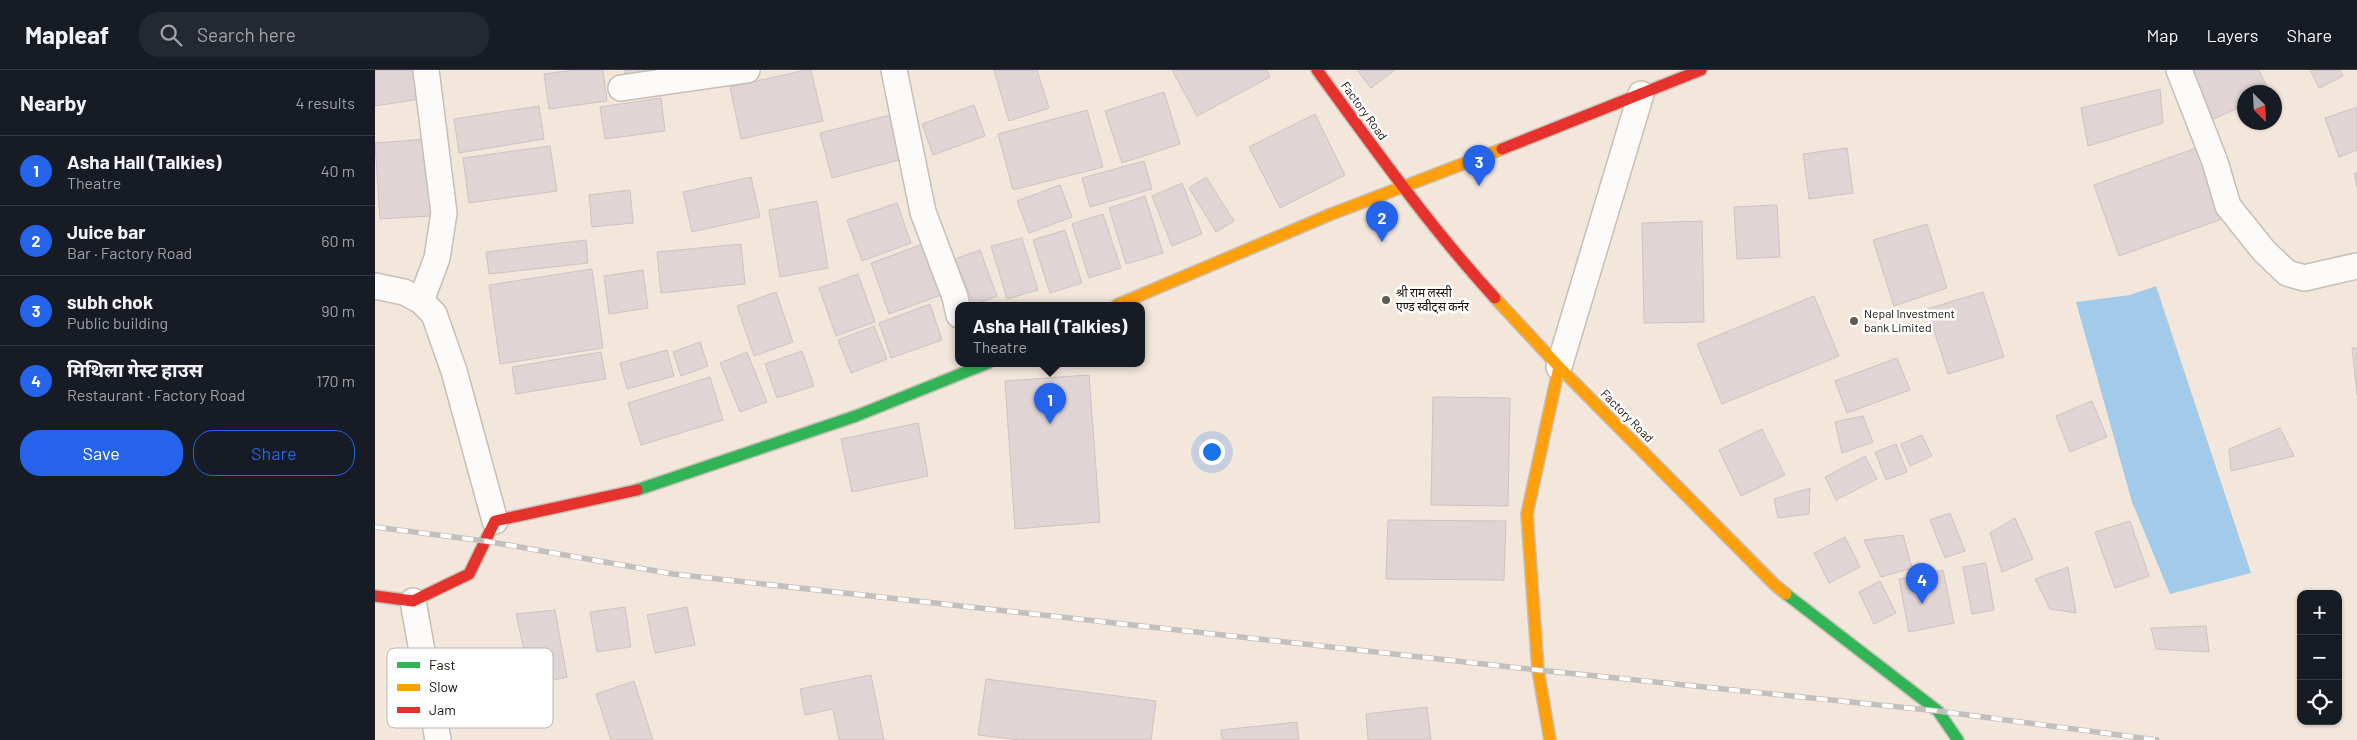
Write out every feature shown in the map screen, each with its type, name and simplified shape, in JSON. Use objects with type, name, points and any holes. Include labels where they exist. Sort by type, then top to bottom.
[{"type":"main road","name":"Factory Road","points":[[1317,70],[1403,188],[1467,268],[1559,367],[1775,584],[1938,711],[1958,740]]},
{"type":"main road","points":[[1124,302],[1329,215],[1403,188],[1641,86],[1701,70]]},
{"type":"main road","points":[[375,596],[413,601],[469,574],[495,521],[631,492],[856,416],[973,367]]},
{"type":"main road","points":[[1549,740],[1538,670],[1527,514],[1559,367]]},
{"type":"street","points":[[421,301],[437,258],[444,213],[426,70]]},
{"type":"street","points":[[621,88],[747,70]]},
{"type":"street","points":[[895,70],[923,212],[956,302]]},
{"type":"street","points":[[2179,70],[2215,162],[2228,206],[2264,252],[2287,273],[2304,278],[2357,266]]},
{"type":"street","points":[[1559,367],[1641,86]]},
{"type":"street","points":[[375,286],[404,292],[421,301],[434,314],[454,371],[495,521]]},
{"type":"street","points":[[413,601],[421,648]]},
{"type":"water","points":[[2156,286],[2251,573],[2170,594],[2132,502],[2076,302],[2130,295]]},
{"type":"building","points":[[375,70],[415,70],[420,99],[375,106]]},
{"type":"building","points":[[574,70],[603,70],[607,101],[549,109],[544,74]]},
{"type":"building","points":[[624,70],[667,70],[626,82]]},
{"type":"building","points":[[811,70],[823,121],[741,139],[730,87]]},
{"type":"building","points":[[994,70],[1037,70],[1049,108],[1009,121]]},
{"type":"building","points":[[1172,70],[1267,70],[1270,77],[1197,116]]},
{"type":"building","points":[[1357,70],[1395,70],[1371,88]]},
{"type":"building","points":[[2190,70],[2259,70],[2266,85],[2237,85],[2237,108],[2213,119]]},
{"type":"building","points":[[2310,70],[2340,70],[2343,76],[2319,88]]},
{"type":"building","points":[[2160,89],[2163,123],[2088,146],[2081,108]]},
{"type":"building","points":[[1164,92],[1180,144],[1122,163],[1105,111]]},
{"type":"building","points":[[661,98],[665,131],[605,139],[600,107]]},
{"type":"building","points":[[974,105],[985,136],[933,155],[922,124]]},
{"type":"building","points":[[539,106],[544,139],[459,153],[454,119]]},
{"type":"building","points":[[2357,107],[2357,150],[2339,157],[2325,118]]},
{"type":"building","points":[[1087,110],[1103,167],[1013,190],[998,134]]},
{"type":"building","points":[[894,114],[906,158],[832,178],[820,133]]},
{"type":"building","points":[[1315,114],[1345,175],[1280,208],[1249,147]]},
{"type":"building","points":[[426,139],[431,216],[380,219],[375,143]]},
{"type":"building","points":[[550,146],[557,191],[469,203],[463,158]]},
{"type":"building","points":[[1847,148],[1853,193],[1809,199],[1803,154]]},
{"type":"building","points":[[2196,148],[2222,219],[2119,256],[2094,185]]},
{"type":"building","points":[[1144,161],[1152,189],[1090,207],[1082,178]]},
{"type":"building","points":[[2357,173],[2357,187],[2354,174]]},
{"type":"building","points":[[751,177],[760,217],[692,232],[683,192]]},
{"type":"building","points":[[1206,177],[1234,221],[1216,232],[1189,188]]},
{"type":"building","points":[[1182,183],[1202,234],[1172,246],[1152,196]]},
{"type":"building","points":[[1060,185],[1072,217],[1029,233],[1017,201]]},
{"type":"building","points":[[630,190],[633,223],[592,227],[589,195]]},
{"type":"building","points":[[1145,196],[1163,253],[1126,264],[1109,208]]},
{"type":"building","points":[[817,201],[828,268],[780,277],[769,210]]},
{"type":"building","points":[[897,203],[911,243],[862,261],[847,220]]},
{"type":"building","points":[[1777,205],[1780,257],[1737,259],[1734,207]]},
{"type":"building","points":[[1103,214],[1121,268],[1089,278],[1072,224]]},
{"type":"building","points":[[1702,221],[1704,322],[1644,323],[1642,223]]},
{"type":"building","points":[[1927,224],[1947,288],[1894,306],[1873,240]]},
{"type":"building","points":[[1065,230],[1082,283],[1050,293],[1033,240]]},
{"type":"building","points":[[1022,238],[1038,290],[1007,299],[991,246]]},
{"type":"building","points":[[586,240],[588,263],[489,274],[486,252]]},
{"type":"building","points":[[741,244],[745,284],[661,293],[657,252]]},
{"type":"building","points":[[923,244],[941,295],[889,314],[871,263]]},
{"type":"building","points":[[980,250],[997,296],[982,302],[973,302],[955,259]]},
{"type":"building","points":[[592,269],[603,348],[500,364],[489,285]]},
{"type":"building","points":[[643,270],[648,308],[609,314],[604,276]]},
{"type":"building","points":[[858,274],[875,322],[836,336],[819,288]]},
{"type":"building","points":[[776,292],[793,342],[754,356],[737,306]]},
{"type":"building","points":[[1983,292],[2004,357],[1948,374],[1927,309]]},
{"type":"building","points":[[1814,296],[1839,356],[1722,404],[1697,344]]},
{"type":"building","points":[[930,304],[942,340],[891,358],[879,323]]},
{"type":"building","points":[[874,326],[887,359],[851,373],[838,340]]},
{"type":"building","points":[[700,342],[708,366],[681,376],[673,352]]},
{"type":"building","points":[[2352,348],[2357,348],[2357,394]]},
{"type":"building","points":[[667,350],[674,376],[627,389],[620,363]]},
{"type":"building","points":[[802,351],[814,386],[777,398],[765,364]]},
{"type":"building","points":[[601,352],[606,379],[516,394],[512,367]]},
{"type":"building","points":[[747,352],[767,402],[740,412],[720,363]]},
{"type":"building","points":[[1897,358],[1910,390],[1847,413],[1835,381]]},
{"type":"building","points":[[1089,375],[1100,522],[1015,529],[1005,381]]},
{"type":"building","points":[[710,377],[723,420],[641,445],[628,403]]},
{"type":"building","points":[[1433,397],[1510,398],[1508,506],[1431,505]]},
{"type":"building","points":[[2092,401],[2107,437],[2070,452],[2056,416]]},
{"type":"building","points":[[1863,416],[1873,442],[1842,453],[1835,422]]},
{"type":"building","points":[[918,423],[928,476],[852,492],[841,439]]},
{"type":"building","points":[[2280,428],[2294,456],[2231,471],[2229,449]]},
{"type":"building","points":[[1762,429],[1785,475],[1741,496],[1719,450]]},
{"type":"building","points":[[1922,435],[1932,456],[1910,466],[1901,444]]},
{"type":"building","points":[[1896,444],[1907,472],[1886,480],[1875,452]]},
{"type":"building","points":[[1865,456],[1877,479],[1836,500],[1825,477]]},
{"type":"building","points":[[1810,488],[1809,514],[1778,518],[1774,499]]},
{"type":"building","points":[[1950,513],[1965,551],[1945,558],[1930,520]]},
{"type":"building","points":[[2015,518],[2033,559],[2002,572],[1990,533]]},
{"type":"building","points":[[1388,520],[1506,521],[1504,580],[1386,579]]},
{"type":"building","points":[[2130,521],[2149,576],[2115,588],[2095,532]]},
{"type":"building","points":[[1903,535],[1912,568],[1881,577],[1864,540]]},
{"type":"building","points":[[1845,537],[1860,567],[1829,583],[1814,553]]},
{"type":"building","points":[[1986,563],[1994,610],[1972,614],[1963,567]]},
{"type":"building","points":[[2068,567],[2076,613],[2050,609],[2035,579]]},
{"type":"building","points":[[1943,570],[1954,623],[1909,632],[1899,579]]},
{"type":"building","points":[[1880,581],[1896,613],[1874,624],[1859,592]]},
{"type":"building","points":[[625,607],[631,647],[597,652],[590,612]]},
{"type":"building","points":[[687,607],[695,645],[655,653],[647,615]]},
{"type":"building","points":[[555,610],[567,677],[553,680],[553,648],[524,648],[516,614]]},
{"type":"building","points":[[2206,626],[2209,652],[2156,649],[2151,628]]},
{"type":"building","points":[[871,675],[884,740],[839,740],[833,709],[805,715],[800,689]]},
{"type":"building","points":[[986,679],[1156,701],[1151,740],[1020,740],[978,735]]},
{"type":"building","points":[[634,681],[653,740],[611,740],[596,694]]},
{"type":"building","points":[[1427,707],[1431,740],[1368,740],[1366,714]]},
{"type":"building","points":[[1297,722],[1299,740],[1222,740],[1221,730]]},
{"type":"railway","points":[[375,527],[485,541],[673,574],[1538,670],[1938,711],[2157,740]]},
{"type":"traffic: fast","points":[[637,490],[856,416],[978,367]]},
{"type":"traffic: fast","points":[[1786,594],[1938,711],[1958,740]]},
{"type":"traffic: slow","points":[[1124,302],[1329,215],[1502,149]]},
{"type":"traffic: slow","points":[[1495,298],[1559,367],[1786,594]]},
{"type":"traffic: slow","points":[[1550,740],[1538,670],[1527,514],[1559,367]]},
{"type":"traffic: jam","points":[[1317,70],[1425,215],[1495,298]]},
{"type":"traffic: jam","points":[[1502,149],[1701,70]]},
{"type":"traffic: jam","points":[[375,596],[413,601],[469,574],[495,521],[637,490]]},
{"type":"place","name":"subh chok","points":[[1479,186]]},
{"type":"place","name":"Juice bar","points":[[1382,242]]},
{"type":"place","name":"श्री राम लस्सी एण्ड स्वीट्स कर्नर","points":[[1386,300]]},
{"type":"place","name":"Nepal Investment bank Limited","points":[[1854,321]]},
{"type":"place","name":"Asha Hall (Talkies)","points":[[1050,424]]},
{"type":"place","name":"मिथिला गेस्ट हाउस","points":[[1922,604]]}]
